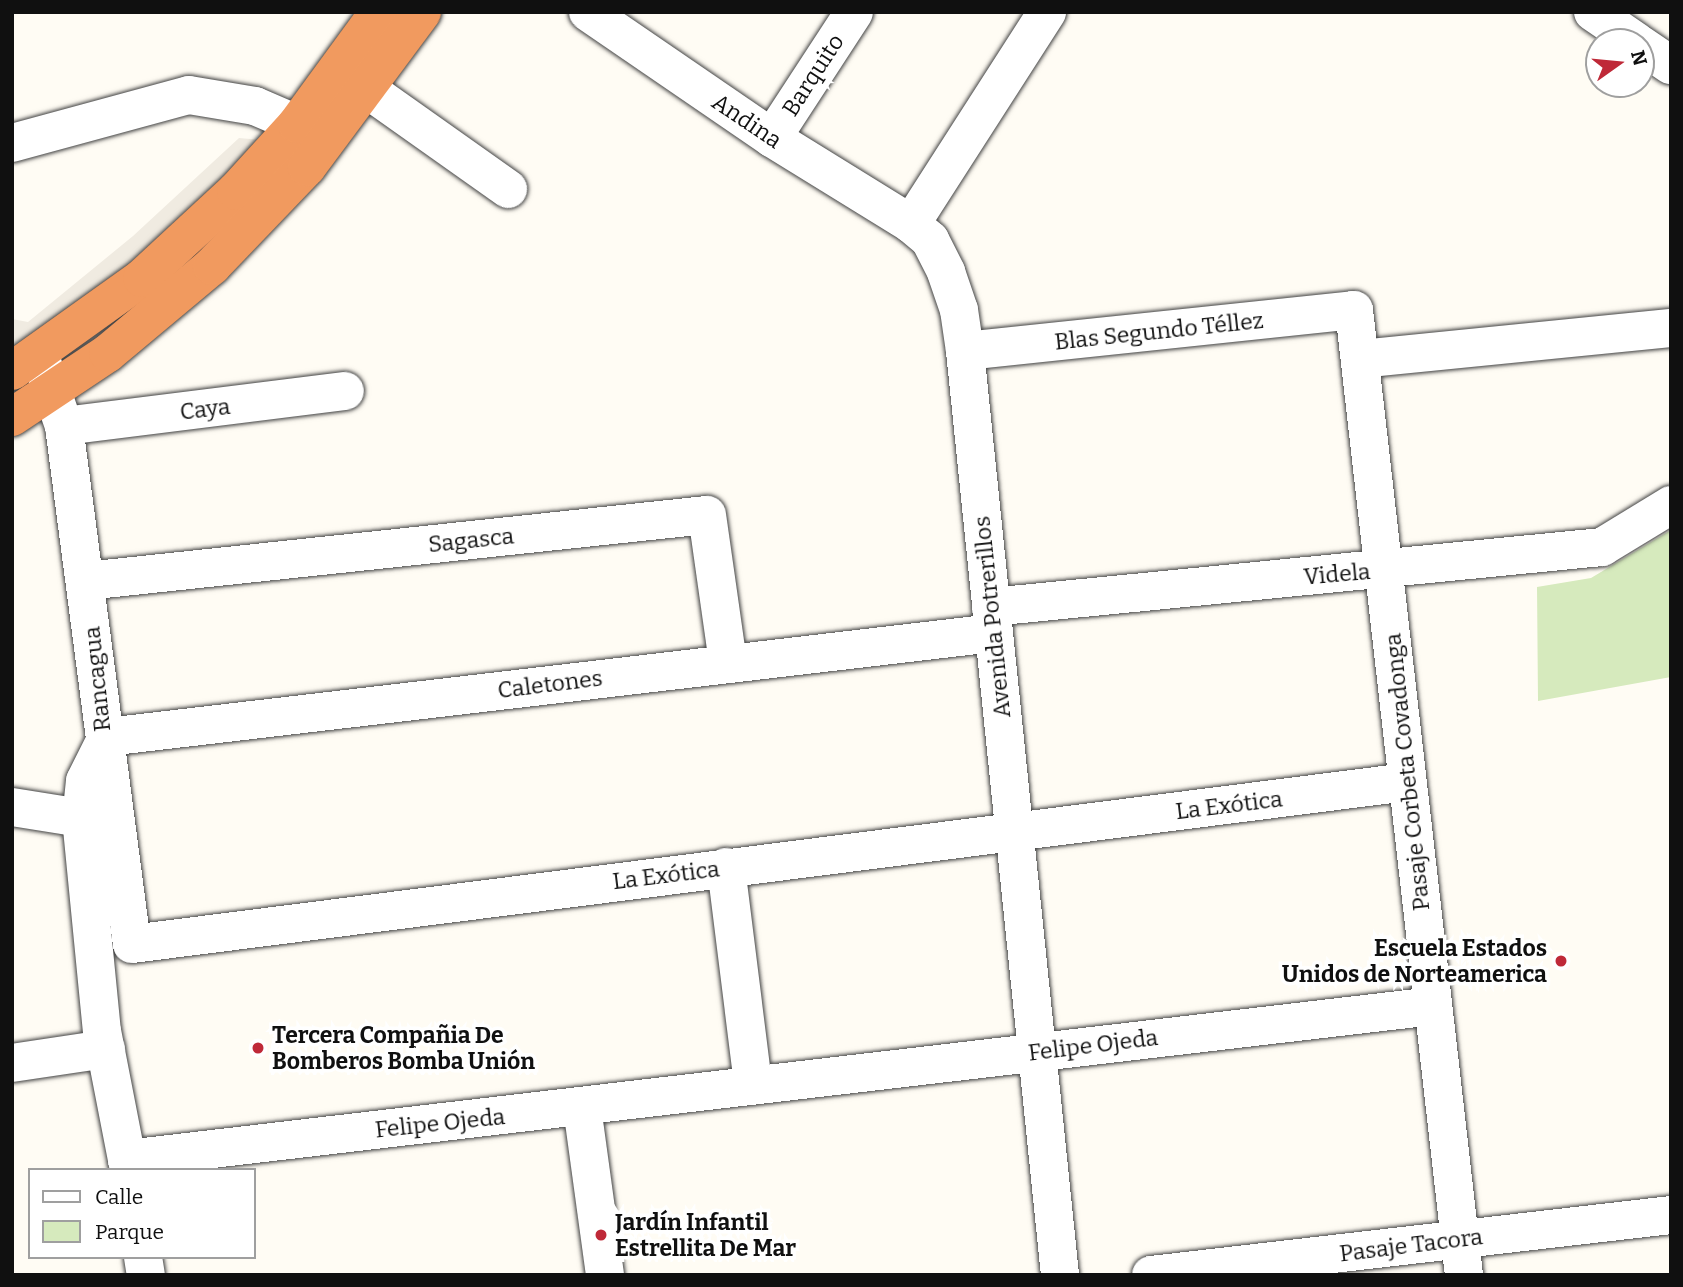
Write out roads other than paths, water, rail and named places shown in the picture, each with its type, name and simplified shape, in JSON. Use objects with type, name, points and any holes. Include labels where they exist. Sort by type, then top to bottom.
[{"type":"highway","points":[[12,417],[58,409],[212,266],[307,167],[354,80],[379,12]]},
{"type":"highway","points":[[26,362],[92,317],[190,236],[298,124],[354,80],[422,12]]},
{"type":"street","name":"Andina","points":[[588,12],[636,26],[772,138],[911,224]]},
{"type":"street","name":"Barquito","points":[[772,138],[854,12]]},
{"type":"street","points":[[911,224],[1047,12]]},
{"type":"street","points":[[1593,12],[1617,28]]},
{"type":"street","points":[[1655,54],[1671,65]]},
{"type":"street","points":[[354,80],[508,189]]},
{"type":"street","points":[[12,143],[188,95],[255,106],[298,124]]},
{"type":"street","name":"Avenida Potrerillos","points":[[911,224],[930,240],[946,272],[959,310],[965,351],[1060,1275]]},
{"type":"street","name":"Blas Segundo Téllez","points":[[965,351],[1354,310]]},
{"type":"street","name":"Pasaje Corbeta Covadonga","points":[[1354,310],[1462,1257]]},
{"type":"street","points":[[1360,359],[1671,328]]},
{"type":"street","name":"Rancagua","points":[[26,362],[58,409],[86,581],[107,737],[85,780],[81,818],[89,931],[106,1049],[128,1164]]},
{"type":"street","name":"Caya","points":[[58,409],[345,391]]},
{"type":"street","name":"Videla","points":[[993,620],[1384,569],[1602,548],[1671,505]]},
{"type":"street","name":"Sagasca","points":[[86,581],[707,515],[728,663]]},
{"type":"street","name":"Caletones","points":[[107,737],[728,663],[993,620]]},
{"type":"street","name":"La Exótica","points":[[107,737],[132,944],[1408,782]]},
{"type":"street","points":[[12,807],[81,818]]},
{"type":"street","points":[[726,867],[754,1086]]},
{"type":"street","name":"Felipe Ojeda","points":[[128,1164],[1037,1051],[1433,1006]]},
{"type":"street","points":[[12,1063],[106,1049]]},
{"type":"street","points":[[582,1107],[604,1275]]},
{"type":"street","name":"Pasaje Tacora","points":[[1151,1275],[1462,1257],[1671,1215]]},
{"type":"place","name":"Escuela Estados Unidos de Norteamerica","points":[[1561,961]]},
{"type":"place","name":"Tercera Compañia De Bomberos Bomba Unión","points":[[258,1048]]},
{"type":"place","name":"Jardín Infantil Estrellita De Mar","points":[[601,1235]]}]
